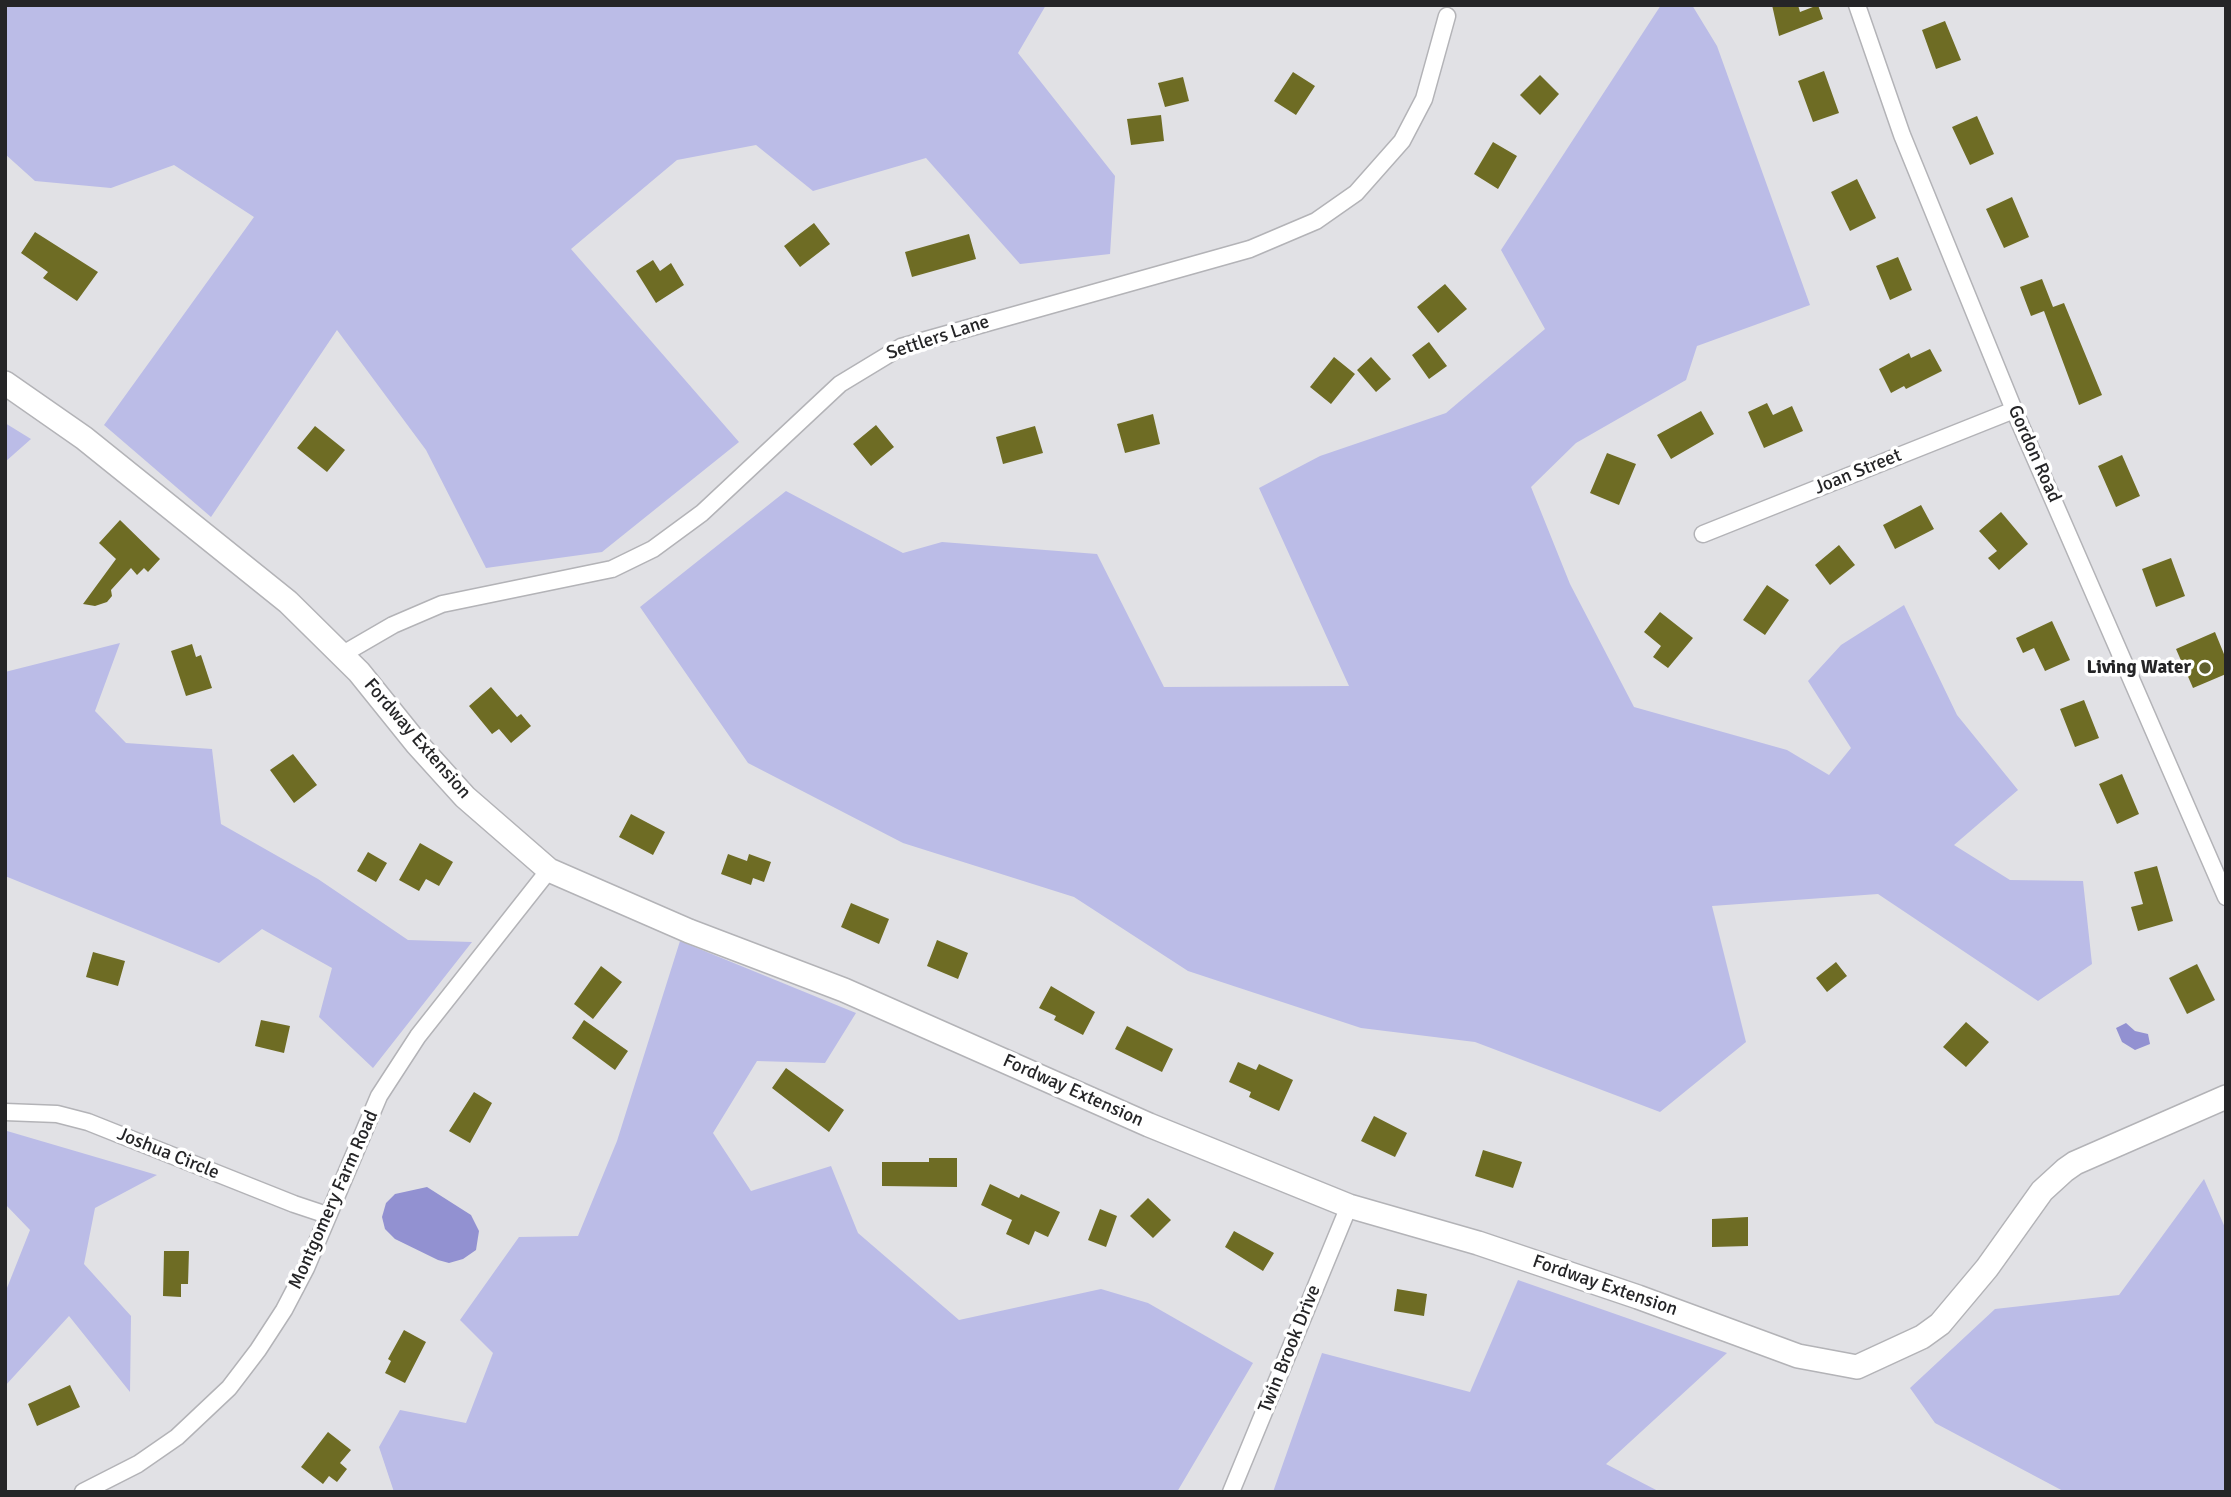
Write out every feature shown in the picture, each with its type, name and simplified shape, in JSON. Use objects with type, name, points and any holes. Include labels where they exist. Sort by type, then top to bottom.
[{"type":"street","name":"Gordon Road","points":[[1857,5],[1902,135],[2014,410],[2226,897]]},
{"type":"street","name":"Settlers Lane","points":[[343,654],[393,625],[442,604],[612,569],[653,549],[702,513],[840,384],[901,347],[1250,249],[1316,220],[1356,194],[1402,141],[1424,99],[1447,16]]},
{"type":"street","name":"Fordway Extension","points":[[5,383],[84,438],[252,571],[343,654],[417,744],[465,797],[549,870],[689,931],[844,990],[1149,1125],[1349,1206],[1478,1242],[1798,1356],[1857,1367],[1903,1348],[1940,1324],[1987,1268],[2042,1191],[2065,1170],[2226,1097]]},
{"type":"street","name":"Joan Street","points":[[1703,534],[2014,410]]},
{"type":"street","name":"Montgomery Farm Road","points":[[83,1492],[138,1464],[177,1437],[229,1388],[284,1310],[379,1096],[418,1036],[549,870]]},
{"type":"street","name":"Joshua Circle","points":[[5,1112],[57,1114],[88,1122],[327,1215]]},
{"type":"street","name":"Twin Brook Drive","points":[[1231,1492],[1349,1206]]},
{"type":"shaded area","points":[[5,5],[1046,5],[1018,53],[1115,176],[1110,254],[1020,264],[926,158],[813,191],[756,145],[677,160],[571,249],[739,442],[602,552],[486,568],[426,450],[337,330],[211,517],[104,425],[254,217],[174,165],[111,188],[35,181],[5,154]]},
{"type":"shaded area","points":[[1661,5],[1692,5],[1717,46],[1810,305],[1697,346],[1686,380],[1576,443],[1531,487],[1570,584],[1634,707],[1787,750],[1829,775],[1851,748],[1808,681],[1841,645],[1904,605],[1957,715],[2018,790],[1954,845],[2010,880],[2083,881],[2092,964],[2038,1001],[1878,894],[1712,906],[1746,1042],[1660,1112],[1475,1042],[1361,1028],[1188,971],[1074,897],[903,843],[748,763],[640,607],[786,491],[903,553],[942,542],[1097,554],[1164,687],[1349,686],[1259,488],[1320,456],[1446,413],[1545,329],[1501,250]]},
{"type":"shaded area","points":[[5,423],[31,439],[5,462]]},
{"type":"shaded area","points":[[120,643],[95,711],[126,743],[212,749],[221,824],[318,879],[408,940],[472,942],[373,1068],[319,1017],[332,968],[262,929],[219,963],[5,876],[5,672]]},
{"type":"shaded area","points":[[680,941],[856,1013],[825,1063],[757,1061],[713,1133],[751,1191],[831,1166],[858,1233],[959,1320],[1101,1289],[1148,1303],[1253,1363],[1177,1492],[394,1492],[379,1447],[400,1410],[466,1423],[493,1353],[460,1320],[519,1237],[578,1236],[617,1141]]},
{"type":"shaded area","points":[[2126,1023],[2135,1031],[2148,1034],[2150,1044],[2135,1050],[2122,1042],[2116,1028]]},
{"type":"shaded area","points":[[7,1131],[157,1175],[95,1208],[84,1264],[131,1316],[130,1392],[69,1316],[5,1386],[5,1293],[30,1230],[5,1204]]},
{"type":"shaded area","points":[[2204,1179],[2226,1230],[2226,1492],[2065,1492],[1935,1423],[1910,1388],[1995,1309],[2119,1295]]},
{"type":"shaded area","points":[[427,1187],[471,1215],[479,1231],[476,1250],[463,1259],[449,1263],[438,1260],[395,1239],[385,1229],[382,1217],[386,1203],[395,1194]]},
{"type":"shaded area","points":[[1518,1280],[1727,1353],[1606,1464],[1660,1492],[1273,1492],[1322,1353],[1470,1392]]},
{"type":"building","points":[[1772,5],[1798,5],[1800,12],[1818,5],[1823,19],[1779,36]]},
{"type":"building","points":[[1945,21],[1961,60],[1936,69],[1922,30]]},
{"type":"building","points":[[1824,71],[1839,113],[1813,122],[1798,81]]},
{"type":"building","points":[[1293,72],[1315,86],[1296,115],[1274,101]]},
{"type":"building","points":[[1540,75],[1559,94],[1540,115],[1520,95]]},
{"type":"building","points":[[1183,77],[1189,101],[1165,107],[1158,83]]},
{"type":"building","points":[[1161,115],[1164,141],[1131,145],[1127,119]]},
{"type":"building","points":[[1977,116],[1994,154],[1970,165],[1952,127]]},
{"type":"building","points":[[1493,142],[1517,156],[1498,189],[1474,174]]},
{"type":"building","points":[[1857,179],[1876,218],[1850,231],[1831,192]]},
{"type":"building","points":[[2012,197],[2029,237],[2004,248],[1986,209]]},
{"type":"building","points":[[814,223],[830,244],[800,267],[784,246]]},
{"type":"building","points":[[35,232],[98,272],[77,301],[43,278],[48,272],[21,253]]},
{"type":"building","points":[[969,234],[976,259],[912,277],[905,252]]},
{"type":"building","points":[[1898,257],[1912,290],[1890,300],[1876,266]]},
{"type":"building","points":[[653,260],[660,271],[671,263],[684,285],[656,303],[636,271]]},
{"type":"building","points":[[2042,279],[2053,307],[2064,303],[2102,395],[2079,405],[2044,311],[2031,316],[2020,287]]},
{"type":"building","points":[[1445,284],[1467,309],[1438,333],[1417,307]]},
{"type":"building","points":[[1429,342],[1447,366],[1429,379],[1412,355]]},
{"type":"building","points":[[1930,349],[1942,371],[1906,389],[1904,386],[1891,393],[1879,369],[1909,353],[1911,358]]},
{"type":"building","points":[[1334,357],[1355,374],[1331,404],[1310,387]]},
{"type":"building","points":[[1371,357],[1391,379],[1376,392],[1357,370]]},
{"type":"building","points":[[1767,403],[1773,415],[1792,406],[1803,431],[1764,448],[1748,412]]},
{"type":"building","points":[[1701,411],[1714,434],[1671,459],[1657,435]]},
{"type":"building","points":[[1153,414],[1160,444],[1125,453],[1117,424]]},
{"type":"building","points":[[876,425],[894,447],[871,466],[853,444]]},
{"type":"building","points":[[315,426],[345,450],[327,472],[297,448]]},
{"type":"building","points":[[1035,426],[1043,453],[1003,464],[996,437]]},
{"type":"building","points":[[1607,453],[1636,464],[1619,505],[1590,493]]},
{"type":"building","points":[[2122,455],[2140,496],[2116,507],[2098,466]]},
{"type":"building","points":[[1921,505],[1934,529],[1895,549],[1883,525]]},
{"type":"building","points":[[2001,512],[2028,544],[1999,570],[1988,558],[1997,551],[1979,531]]},
{"type":"building","points":[[120,520],[160,559],[148,572],[144,568],[137,575],[131,568],[111,590],[112,596],[107,602],[95,606],[83,604],[116,559],[99,543]]},
{"type":"building","points":[[1839,545],[1855,565],[1830,585],[1815,565]]},
{"type":"building","points":[[2171,558],[2185,596],[2156,607],[2142,569]]},
{"type":"building","points":[[1767,585],[1789,600],[1765,635],[1743,620]]},
{"type":"building","points":[[1660,612],[1693,638],[1668,668],[1653,657],[1661,646],[1644,632]]},
{"type":"building","points":[[2052,621],[2070,660],[2045,671],[2034,648],[2023,653],[2016,638]]},
{"type":"building","name":"Living Water","points":[[2215,632],[2226,659],[2226,674],[2193,688],[2176,649]]},
{"type":"building","points":[[192,644],[196,657],[201,655],[212,688],[186,696],[171,651]]},
{"type":"building","points":[[491,687],[517,717],[521,714],[531,726],[511,743],[499,729],[492,734],[469,706]]},
{"type":"building","points":[[2084,700],[2099,738],[2075,747],[2060,709]]},
{"type":"building","points":[[293,754],[317,785],[294,803],[270,770]]},
{"type":"building","points":[[2122,774],[2139,814],[2117,824],[2099,784]]},
{"type":"building","points":[[631,814],[665,832],[653,855],[619,837]]},
{"type":"building","points":[[420,843],[453,862],[439,886],[426,879],[419,891],[399,880]]},
{"type":"building","points":[[368,852],[387,863],[376,882],[357,871]]},
{"type":"building","points":[[728,854],[747,861],[749,854],[771,862],[764,882],[753,878],[751,885],[721,874]]},
{"type":"building","points":[[2157,866],[2173,921],[2138,931],[2131,907],[2143,904],[2134,872]]},
{"type":"building","points":[[851,903],[889,919],[879,944],[841,927]]},
{"type":"building","points":[[937,940],[968,953],[958,979],[927,966]]},
{"type":"building","points":[[93,952],[125,961],[118,986],[86,977]]},
{"type":"building","points":[[1836,962],[1847,976],[1827,992],[1816,978]]},
{"type":"building","points":[[2197,964],[2215,1000],[2187,1014],[2169,978]]},
{"type":"building","points":[[601,966],[622,982],[593,1019],[574,1004]]},
{"type":"building","points":[[1051,986],[1095,1012],[1083,1035],[1054,1020],[1056,1016],[1039,1008]]},
{"type":"building","points":[[261,1020],[290,1026],[284,1053],[255,1046]]},
{"type":"building","points":[[584,1020],[628,1051],[615,1070],[572,1038]]},
{"type":"building","points":[[1966,1022],[1989,1042],[1966,1067],[1943,1047]]},
{"type":"building","points":[[1127,1026],[1173,1049],[1162,1072],[1115,1049]]},
{"type":"building","points":[[1238,1062],[1256,1070],[1259,1064],[1293,1080],[1279,1111],[1249,1097],[1251,1092],[1229,1082]]},
{"type":"building","points":[[786,1068],[844,1110],[829,1132],[772,1088]]},
{"type":"building","points":[[474,1092],[492,1103],[470,1143],[449,1131]]},
{"type":"building","points":[[1374,1116],[1407,1133],[1395,1157],[1361,1141]]},
{"type":"building","points":[[1483,1150],[1522,1162],[1513,1188],[1475,1176]]},
{"type":"building","points":[[929,1158],[957,1158],[957,1187],[882,1186],[882,1162],[929,1162]]},
{"type":"building","points":[[990,1184],[1019,1198],[1021,1194],[1060,1212],[1048,1237],[1035,1231],[1029,1245],[1006,1234],[1012,1220],[981,1205]]},
{"type":"building","points":[[1148,1198],[1171,1220],[1153,1238],[1130,1216]]},
{"type":"building","points":[[1100,1209],[1117,1216],[1106,1247],[1088,1240]]},
{"type":"building","points":[[1748,1217],[1748,1246],[1712,1247],[1712,1219]]},
{"type":"building","points":[[1234,1231],[1274,1253],[1263,1271],[1225,1247]]},
{"type":"building","points":[[164,1251],[189,1251],[188,1284],[181,1284],[181,1297],[163,1296]]},
{"type":"building","points":[[1397,1289],[1427,1294],[1424,1316],[1394,1311]]},
{"type":"building","points":[[404,1330],[426,1342],[405,1383],[385,1373],[391,1361],[388,1359]]},
{"type":"building","points":[[70,1385],[80,1407],[37,1426],[28,1404]]},
{"type":"building","points":[[328,1432],[351,1450],[340,1463],[347,1469],[337,1482],[329,1476],[323,1484],[301,1467]]},
{"type":"place","name":"Living Water","points":[[2205,668]]}]
